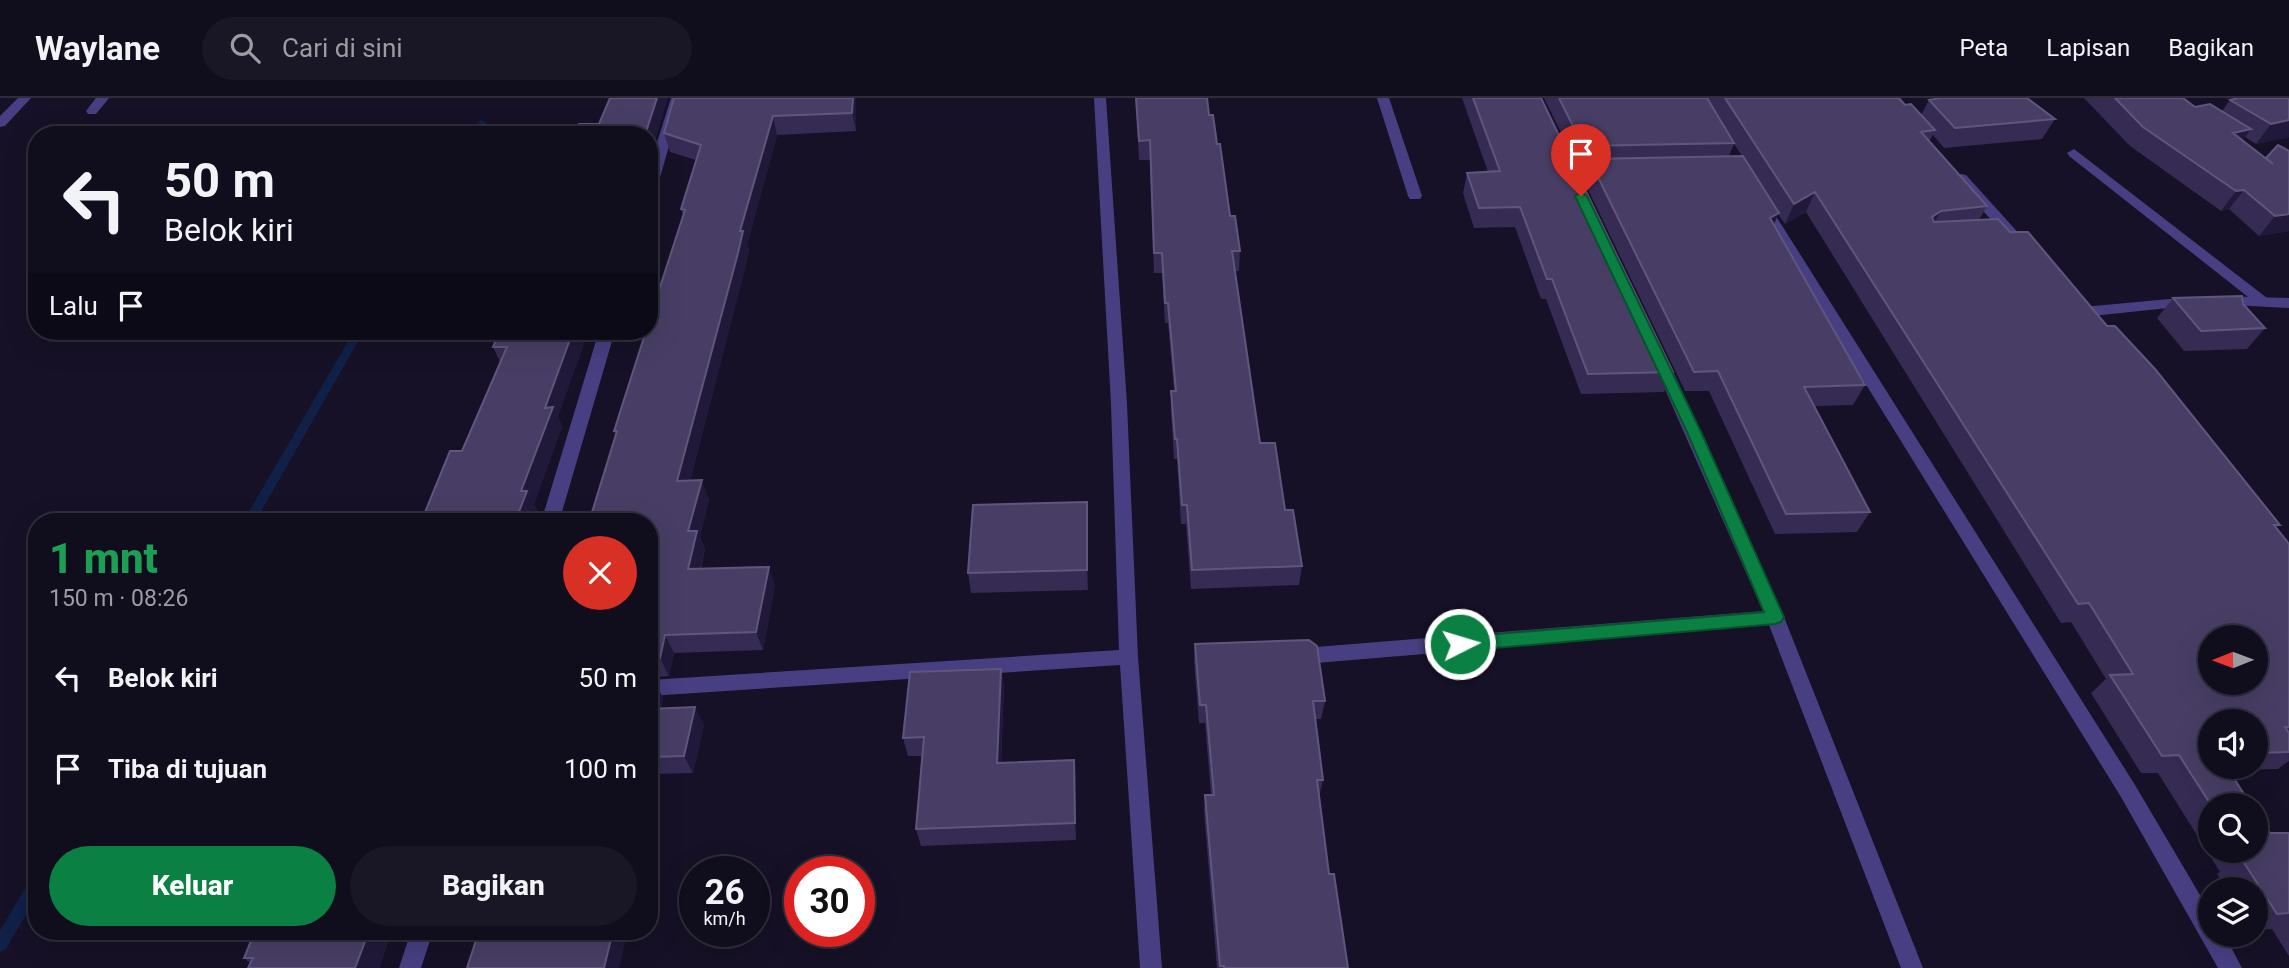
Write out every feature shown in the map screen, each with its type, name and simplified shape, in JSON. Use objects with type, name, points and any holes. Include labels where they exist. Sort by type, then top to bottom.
[{"type":"street","points":[[0,122],[25,98]]},
{"type":"street","points":[[92,111],[103,98]]},
{"type":"street","points":[[658,161],[677,98]]},
{"type":"street","points":[[1100,98],[1119,404],[1129,657],[1151,968]]},
{"type":"street","points":[[1383,98],[1415,196]]},
{"type":"street","points":[[2074,153],[2262,301]]},
{"type":"street","points":[[1953,169],[2003,231],[2037,261]]},
{"type":"street","points":[[1570,172],[1622,171]]},
{"type":"street","points":[[1754,192],[2128,791],[2198,911]]},
{"type":"street","points":[[2082,312],[2179,303],[2289,303]]},
{"type":"street","points":[[553,513],[604,340]]},
{"type":"street","points":[[1653,345],[1775,617],[1912,968]]},
{"type":"street","points":[[1317,655],[1775,617]]},
{"type":"street","points":[[658,687],[1129,657]]},
{"type":"street","points":[[410,968],[419,940]]},
{"type":"street","points":[[2219,947],[2231,968]]},
{"type":"building","points":[[610,98],[657,98],[648,126],[578,126],[599,124]]},
{"type":"building","points":[[674,98],[853,98],[852,113],[773,116],[740,231],[743,231],[738,253],[677,481],[702,480],[688,531],[697,531],[688,569],[769,567],[756,632],[665,635],[658,658],[658,513],[592,513],[643,340],[658,340],[658,293],[685,210],[681,209],[701,145],[664,133]]},
{"type":"building","points":[[1136,98],[1207,98],[1209,115],[1213,115],[1217,144],[1220,144],[1230,216],[1235,216],[1240,251],[1232,251],[1260,443],[1275,443],[1285,510],[1293,510],[1302,566],[1192,570],[1187,505],[1182,505],[1175,439],[1171,391],[1176,391],[1168,303],[1165,303],[1162,253],[1154,253],[1150,140],[1139,141]]},
{"type":"building","points":[[1473,98],[1541,98],[1673,372],[1588,374],[1552,279],[1547,279],[1520,207],[1479,208],[1467,173],[1500,171]]},
{"type":"building","points":[[1559,98],[1707,98],[1734,143],[1583,146]]},
{"type":"building","points":[[1725,98],[1899,98],[1905,105],[1911,104],[1935,130],[1921,132],[1987,206],[1941,211],[1932,217],[1934,222],[1998,219],[2010,232],[2028,232],[2107,326],[2115,326],[2155,369],[2280,525],[2274,525],[2289,544],[2289,727],[2285,727],[2289,733],[2289,752],[2268,753],[2268,709],[2198,709],[2198,779],[2234,779],[2243,793],[2203,793],[2179,755],[2162,756],[2110,675],[2133,674],[2089,603],[2078,604],[1815,192],[1794,204]]},
{"type":"building","points":[[2027,98],[2055,119],[1955,128],[1929,100]]},
{"type":"building","points":[[2115,98],[2183,98],[2195,107],[2210,104],[2251,129],[2233,133],[2273,164],[2266,158],[2278,145],[2289,151],[2289,214],[2275,216],[2244,190],[2236,191],[2143,127]]},
{"type":"building","points":[[2289,98],[2289,120],[2271,124],[2230,100]]},
{"type":"building","points":[[1743,156],[1779,213],[1770,218],[1865,385],[1804,387],[1870,512],[1786,514],[1718,371],[1694,372],[1589,159]]},
{"type":"building","points":[[2242,296],[2243,304],[2265,328],[2201,331],[2173,298]]},
{"type":"building","points":[[496,340],[570,340],[545,408],[553,407],[521,491],[527,491],[518,513],[425,513],[450,451],[462,451],[507,347],[493,347]]},
{"type":"building","points":[[1087,502],[1087,570],[968,573],[973,505]]},
{"type":"building","points":[[1309,640],[1317,646],[1325,701],[1313,701],[1323,780],[1317,780],[1329,874],[1334,874],[1348,968],[1224,968],[1220,966],[1205,795],[1214,795],[1206,705],[1200,705],[1195,644]]},
{"type":"building","points":[[1001,669],[997,763],[1074,760],[1075,823],[916,829],[924,737],[903,738],[910,672]]},
{"type":"building","points":[[695,707],[684,756],[658,757],[658,709]]},
{"type":"building","points":[[2268,830],[2270,833],[2289,833],[2289,913],[2277,914],[2268,900],[2268,877],[2253,877],[2244,863],[2268,863]]},
{"type":"building","points":[[251,940],[366,940],[355,968],[248,968],[253,958],[244,958]]},
{"type":"building","points":[[476,940],[611,940],[604,968],[467,968]]},
{"type":"waterway","points":[[254,513],[354,340]]},
{"type":"waterway","points":[[0,944],[28,897]]},
{"type":"route","points":[[1460,644],[1775,617],[1694,432],[1581,196]]}]
